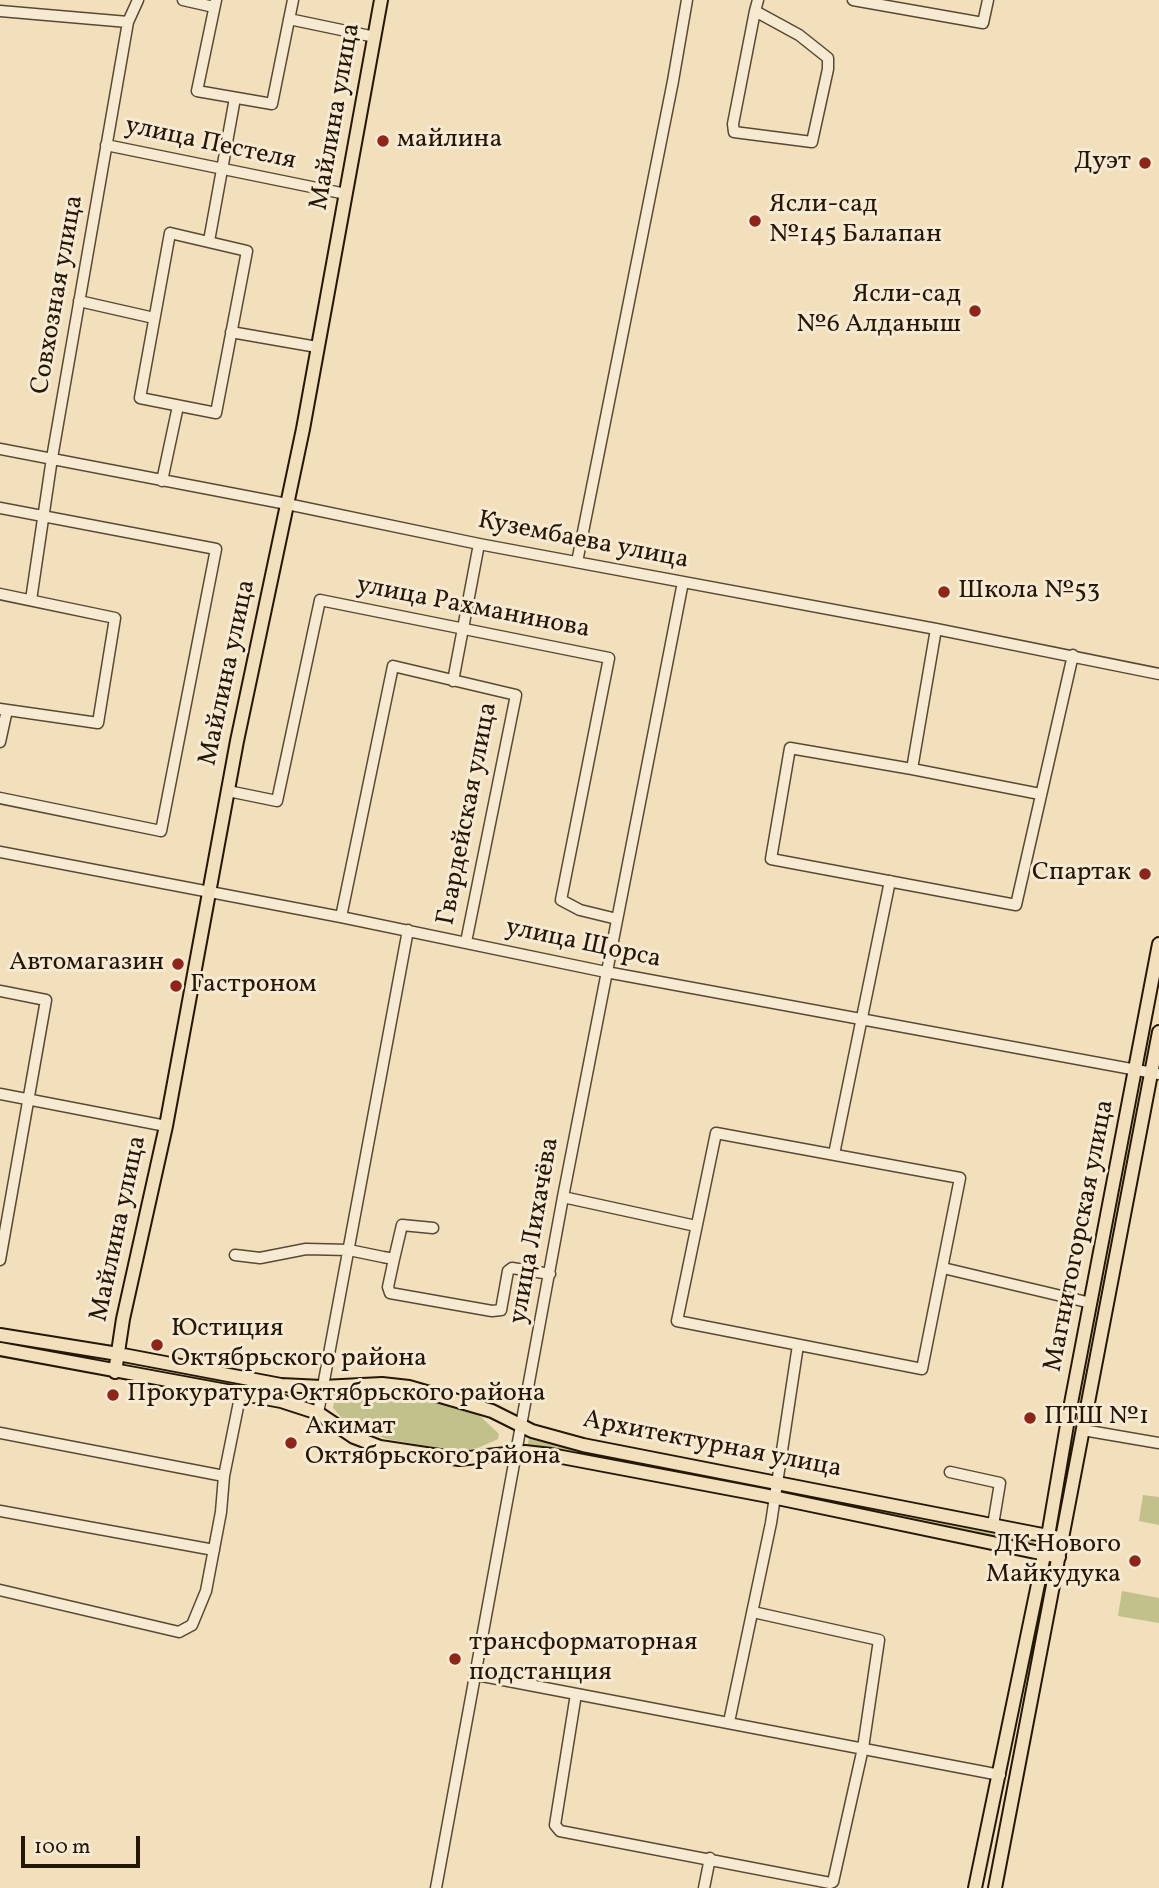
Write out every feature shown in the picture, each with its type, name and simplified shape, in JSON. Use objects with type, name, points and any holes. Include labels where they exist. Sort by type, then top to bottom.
[{"type":"main road","name":"Майлина улица","points":[[115,1372],[122,1319],[166,1126],[228,791],[288,504],[381,0]]},
{"type":"main road","name":"Магнитогорская улица","points":[[975,1888],[1048,1536],[1159,944]]},
{"type":"main road","name":"Магнитогорская улица","points":[[995,1888],[1155,1073],[1159,1032]]},
{"type":"main road","name":"Архитектурная улица","points":[[0,1335],[118,1353],[281,1385],[322,1387],[382,1384],[409,1387],[492,1411],[532,1431],[583,1445],[1048,1536]]},
{"type":"main road","name":"Архитектурная улица","points":[[0,1349],[281,1401],[318,1413],[354,1437],[380,1447],[459,1460],[516,1453],[562,1457],[1044,1554]]},
{"type":"main road","points":[[1048,1536],[1063,1538]]},
{"type":"main road","points":[[1044,1554],[1059,1557]]},
{"type":"street","name":"Совхозная улица","points":[[31,600],[52,458],[106,145],[128,22],[138,0]]},
{"type":"street","points":[[183,0],[215,3],[197,91],[272,104],[293,0]]},
{"type":"street","points":[[577,562],[687,0]]},
{"type":"street","points":[[755,11],[799,35],[828,58],[812,142],[734,132],[733,124],[755,11],[758,0]]},
{"type":"street","points":[[853,0],[983,23],[989,0]]},
{"type":"street","points":[[0,11],[128,22]]},
{"type":"street","points":[[289,19],[375,37]]},
{"type":"street","points":[[209,241],[235,98]]},
{"type":"street","name":"улица Пестеля","points":[[106,145],[346,194]]},
{"type":"street","points":[[170,233],[247,251],[216,414],[140,398],[154,318],[170,233]]},
{"type":"street","points":[[79,300],[154,318]]},
{"type":"street","points":[[231,332],[317,347]]},
{"type":"street","points":[[162,481],[178,406]]},
{"type":"street","name":"Кузембаева улица","points":[[0,449],[479,544],[1073,655],[1159,674]]},
{"type":"street","points":[[0,508],[216,549],[161,831],[0,798]]},
{"type":"street","points":[[453,681],[479,544]]},
{"type":"street","name":"улица Лихачёва","points":[[436,1888],[563,1197],[683,582]]},
{"type":"street","points":[[0,594],[116,618],[98,723],[4,710],[0,743]]},
{"type":"street","name":"улица Рахманинова","points":[[228,791],[277,801],[320,600],[609,658],[561,900],[580,910],[617,919]]},
{"type":"street","points":[[912,769],[936,629]]},
{"type":"street","points":[[1040,794],[790,748],[771,859],[1016,905],[1073,655]]},
{"type":"street","name":"Гвардейская улица","points":[[341,917],[393,666],[516,695],[466,942]]},
{"type":"street","name":"улица Щорса","points":[[0,852],[408,930],[606,972],[1155,1073]]},
{"type":"street","points":[[834,1154],[890,881]]},
{"type":"street","name":"Гвардейская улица","points":[[318,1413],[408,930]]},
{"type":"street","points":[[0,991],[46,1000],[0,1260]]},
{"type":"street","points":[[0,1094],[166,1126]]},
{"type":"street","points":[[716,1133],[834,1154],[960,1178],[922,1369],[677,1321],[716,1133]]},
{"type":"street","points":[[563,1197],[696,1226]]},
{"type":"street","points":[[433,1228],[402,1225],[388,1287],[390,1293],[492,1311],[501,1310],[508,1271],[512,1268],[550,1274]]},
{"type":"street","points":[[235,1255],[260,1258],[306,1249],[349,1250],[394,1259]]},
{"type":"street","points":[[943,1268],[1091,1303]]},
{"type":"street","points":[[729,1722],[778,1483],[798,1345]]},
{"type":"street","points":[[0,1590],[179,1632],[192,1625],[206,1591],[224,1476],[241,1392]]},
{"type":"street","points":[[1083,1430],[1159,1443]]},
{"type":"street","points":[[0,1433],[224,1476]]},
{"type":"street","points":[[950,1472],[1000,1483],[993,1525]]},
{"type":"street","points":[[0,1511],[214,1550]]},
{"type":"street","points":[[576,1694],[555,1825],[560,1831],[833,1882],[863,1748],[878,1640],[753,1612]]},
{"type":"street","points":[[477,1675],[1000,1775]]},
{"type":"street","points":[[704,1888],[710,1858]]},
{"type":"shaded area","points":[[390,1390],[428,1397],[476,1412],[499,1434],[498,1439],[478,1448],[456,1451],[387,1439],[349,1426],[333,1408],[334,1402],[358,1391]]},
{"type":"shaded area","points":[[529,1438],[762,1484],[760,1492],[527,1449]]},
{"type":"shaded area","points":[[769,1484],[1035,1537],[1033,1548],[767,1495]]},
{"type":"shaded area","points":[[1143,1495],[1159,1497],[1159,1525],[1139,1521]]},
{"type":"shaded area","points":[[1122,1591],[1159,1598],[1159,1623],[1118,1616]]},
{"type":"place","name":"майлина","points":[[383,141]]},
{"type":"place","name":"Дуэт","points":[[1145,163]]},
{"type":"place","name":"Ясли-сад №145 Балапан","points":[[755,221]]},
{"type":"place","name":"Ясли-сад №6 Алданыш","points":[[975,311]]},
{"type":"place","name":"Школа №53","points":[[944,592]]},
{"type":"place","name":"Спартак","points":[[1145,874]]},
{"type":"place","name":"Автомагазин","points":[[178,964]]},
{"type":"place","name":"Гастроном","points":[[176,986]]},
{"type":"place","name":"Юстиция Октябрьского района","points":[[157,1345]]},
{"type":"place","name":"Прокуратура Октябрьского района","points":[[113,1395]]},
{"type":"place","name":"ПТШ №1","points":[[1030,1418]]},
{"type":"place","name":"Акимат Октябрьского района","points":[[291,1443]]},
{"type":"place","name":"ДК Нового Майкудука","points":[[1135,1561]]},
{"type":"place","name":"трансформаторная подстанция","points":[[455,1659]]}]
